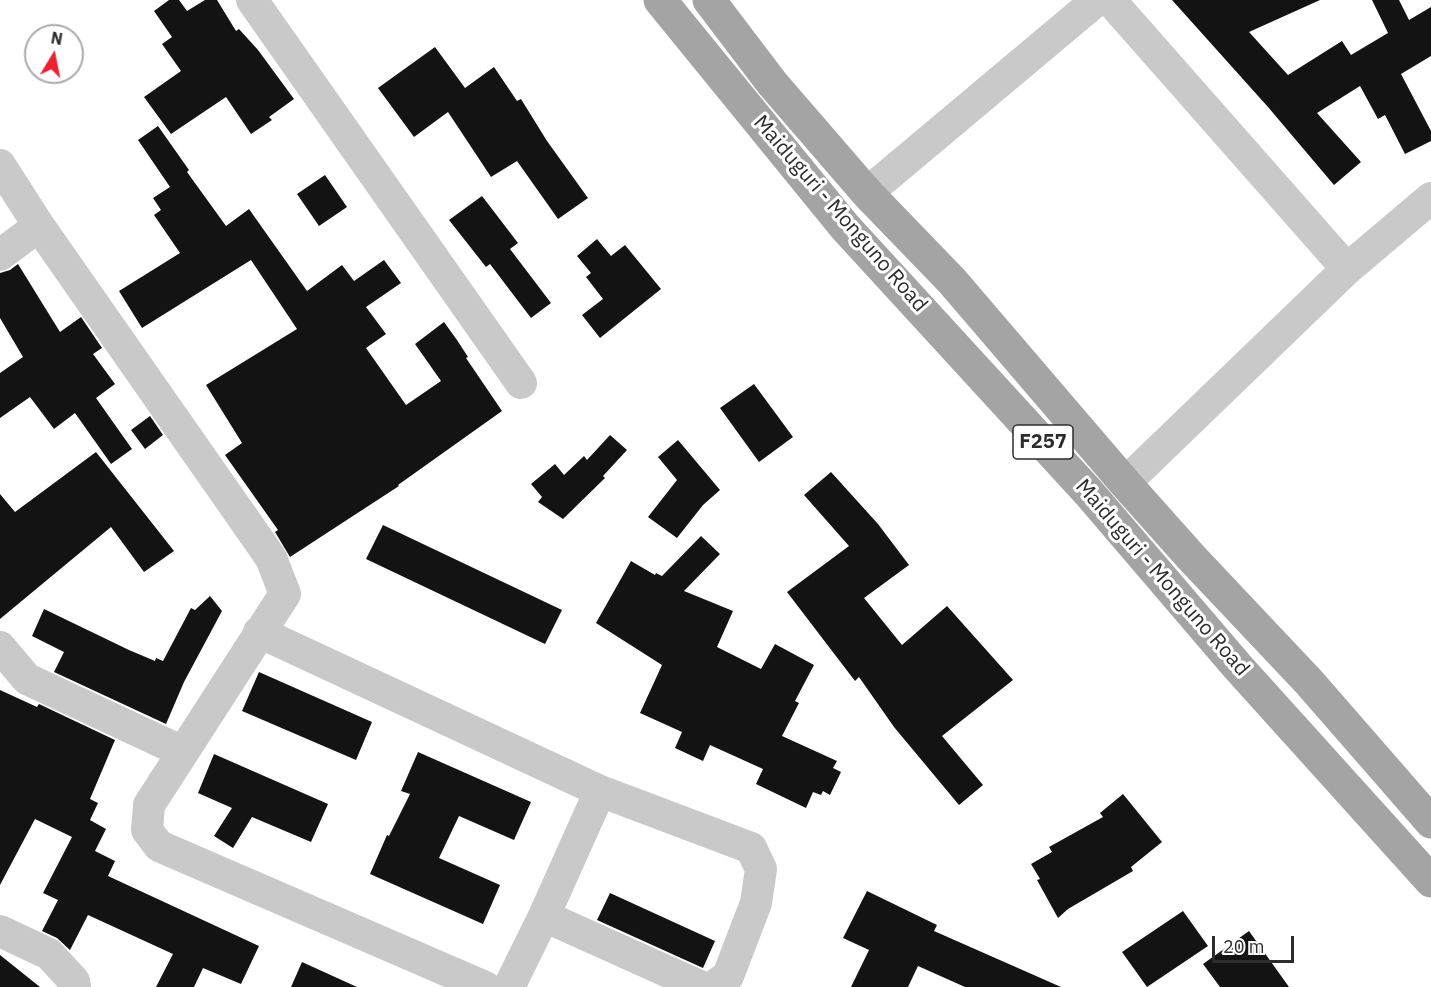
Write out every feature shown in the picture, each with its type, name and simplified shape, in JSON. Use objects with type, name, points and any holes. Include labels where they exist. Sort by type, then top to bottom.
[{"type":"main road","name":"Maiduguri - Monguno Road","points":[[660,0],[845,227],[1089,493],[1237,666],[1431,881]]},
{"type":"main road","name":"Maiduguri - Monguno Road","points":[[709,0],[772,83],[867,193],[952,281],[1125,483],[1309,682],[1431,822]]},
{"type":"street","points":[[252,0],[521,383]]},
{"type":"street","points":[[867,193],[1091,3],[1347,269]]},
{"type":"street","points":[[0,165],[39,226],[271,558],[285,594],[149,805],[147,830],[159,846],[484,987]]},
{"type":"street","points":[[1125,483],[1347,269],[1431,198]]},
{"type":"street","points":[[0,255],[39,226]]},
{"type":"street","points":[[259,632],[600,791],[751,848],[761,869],[756,903],[728,976],[712,987]]},
{"type":"street","points":[[0,647],[27,679],[183,752]]},
{"type":"street","points":[[509,987],[544,916],[600,791]]},
{"type":"street","points":[[544,916],[702,987]]},
{"type":"street","points":[[0,931],[49,954],[74,981],[75,987]]},
{"type":"building","points":[[169,0],[179,0],[187,11],[205,0],[217,0],[236,31],[239,29],[258,50],[294,99],[269,117],[272,120],[251,134],[226,97],[171,134],[144,97],[181,71],[162,44],[172,37],[154,11]]},
{"type":"building","points":[[1172,0],[1320,0],[1249,32],[1288,75],[1342,41],[1351,55],[1388,33],[1372,0],[1399,0],[1409,20],[1431,7],[1431,56],[1401,74],[1431,131],[1431,141],[1405,154],[1385,115],[1378,119],[1360,86],[1317,113],[1361,162],[1334,185]]},
{"type":"building","points":[[435,47],[465,88],[494,67],[517,101],[521,99],[547,141],[588,198],[558,219],[517,161],[491,177],[448,112],[414,137],[378,88]]},
{"type":"building","points":[[158,126],[189,170],[187,172],[226,226],[249,209],[307,291],[342,265],[354,281],[384,260],[401,283],[366,307],[386,334],[366,348],[406,405],[441,381],[415,344],[444,322],[502,411],[399,486],[290,557],[275,532],[278,530],[225,455],[242,443],[206,385],[297,329],[251,260],[142,328],[119,291],[180,253],[154,215],[161,210],[153,198],[170,187],[138,140]]},
{"type":"building","points":[[325,175],[347,207],[319,226],[297,194]]},
{"type":"building","points":[[482,196],[518,243],[510,249],[551,303],[531,318],[490,264],[486,267],[449,220]]},
{"type":"building","points":[[597,239],[611,256],[625,245],[661,289],[600,338],[582,315],[603,299],[586,277],[591,273],[577,256]]},
{"type":"building","points":[[18,264],[60,332],[81,317],[102,348],[93,354],[115,384],[96,398],[132,449],[111,464],[75,413],[54,429],[30,397],[0,418],[0,373],[23,357],[0,318],[0,273]]},
{"type":"building","points":[[754,384],[793,437],[759,462],[720,408]]},
{"type":"building","points":[[150,416],[163,435],[145,449],[131,430]]},
{"type":"building","points":[[610,435],[627,450],[603,476],[605,478],[563,519],[538,502],[542,497],[531,484],[555,464],[564,475],[584,456],[587,460]]},
{"type":"building","points":[[678,440],[720,490],[703,505],[677,538],[648,517],[677,480],[658,457]]},
{"type":"building","points":[[96,452],[174,551],[144,572],[111,527],[0,619],[0,494],[15,512]]},
{"type":"building","points":[[831,472],[878,524],[909,565],[864,598],[902,645],[947,606],[1013,680],[942,736],[983,785],[959,805],[894,727],[859,677],[855,681],[787,592],[849,546],[804,495]]},
{"type":"building","points":[[383,525],[562,610],[545,644],[366,559]]},
{"type":"building","points":[[701,536],[720,554],[684,591],[733,611],[717,647],[761,669],[775,644],[814,665],[795,701],[799,703],[782,736],[837,761],[833,768],[841,772],[830,795],[823,791],[821,795],[813,792],[806,808],[756,784],[763,769],[710,745],[703,761],[675,748],[682,732],[640,713],[662,665],[596,623],[631,561],[655,575],[656,573],[662,576]]},
{"type":"building","points":[[210,596],[222,611],[184,682],[166,724],[54,672],[64,652],[32,636],[44,609],[129,650],[155,661],[156,658],[163,661],[191,608],[195,610]]},
{"type":"building","points":[[259,672],[372,722],[356,760],[242,711]]},
{"type":"building","points":[[0,690],[37,707],[39,704],[115,740],[90,799],[98,803],[90,820],[106,829],[95,851],[115,861],[108,876],[259,946],[241,984],[203,968],[194,987],[156,987],[173,954],[88,915],[70,950],[57,938],[42,931],[58,900],[43,893],[72,837],[35,819],[0,885]]},
{"type":"building","points":[[418,752],[531,802],[514,840],[459,816],[439,858],[500,885],[483,924],[370,874],[387,835],[389,836],[410,794],[401,791]]},
{"type":"building","points":[[214,754],[328,804],[311,842],[252,817],[233,848],[214,836],[232,808],[198,793]]},
{"type":"building","points":[[1123,794],[1162,842],[1131,867],[1133,871],[1068,909],[1058,918],[1031,864],[1052,852],[1049,847],[1103,817],[1100,813]]},
{"type":"building","points":[[867,891],[937,925],[934,931],[1061,987],[965,987],[918,966],[908,987],[851,987],[869,950],[843,938]]},
{"type":"building","points":[[610,893],[715,941],[703,968],[597,920]]},
{"type":"building","points":[[1183,911],[1208,946],[1147,987],[1122,952]]},
{"type":"building","points":[[1249,931],[1289,987],[1220,987],[1203,964]]},
{"type":"building","points":[[0,955],[40,987],[0,987]]},
{"type":"building","points":[[302,962],[357,987],[291,987]]}]
